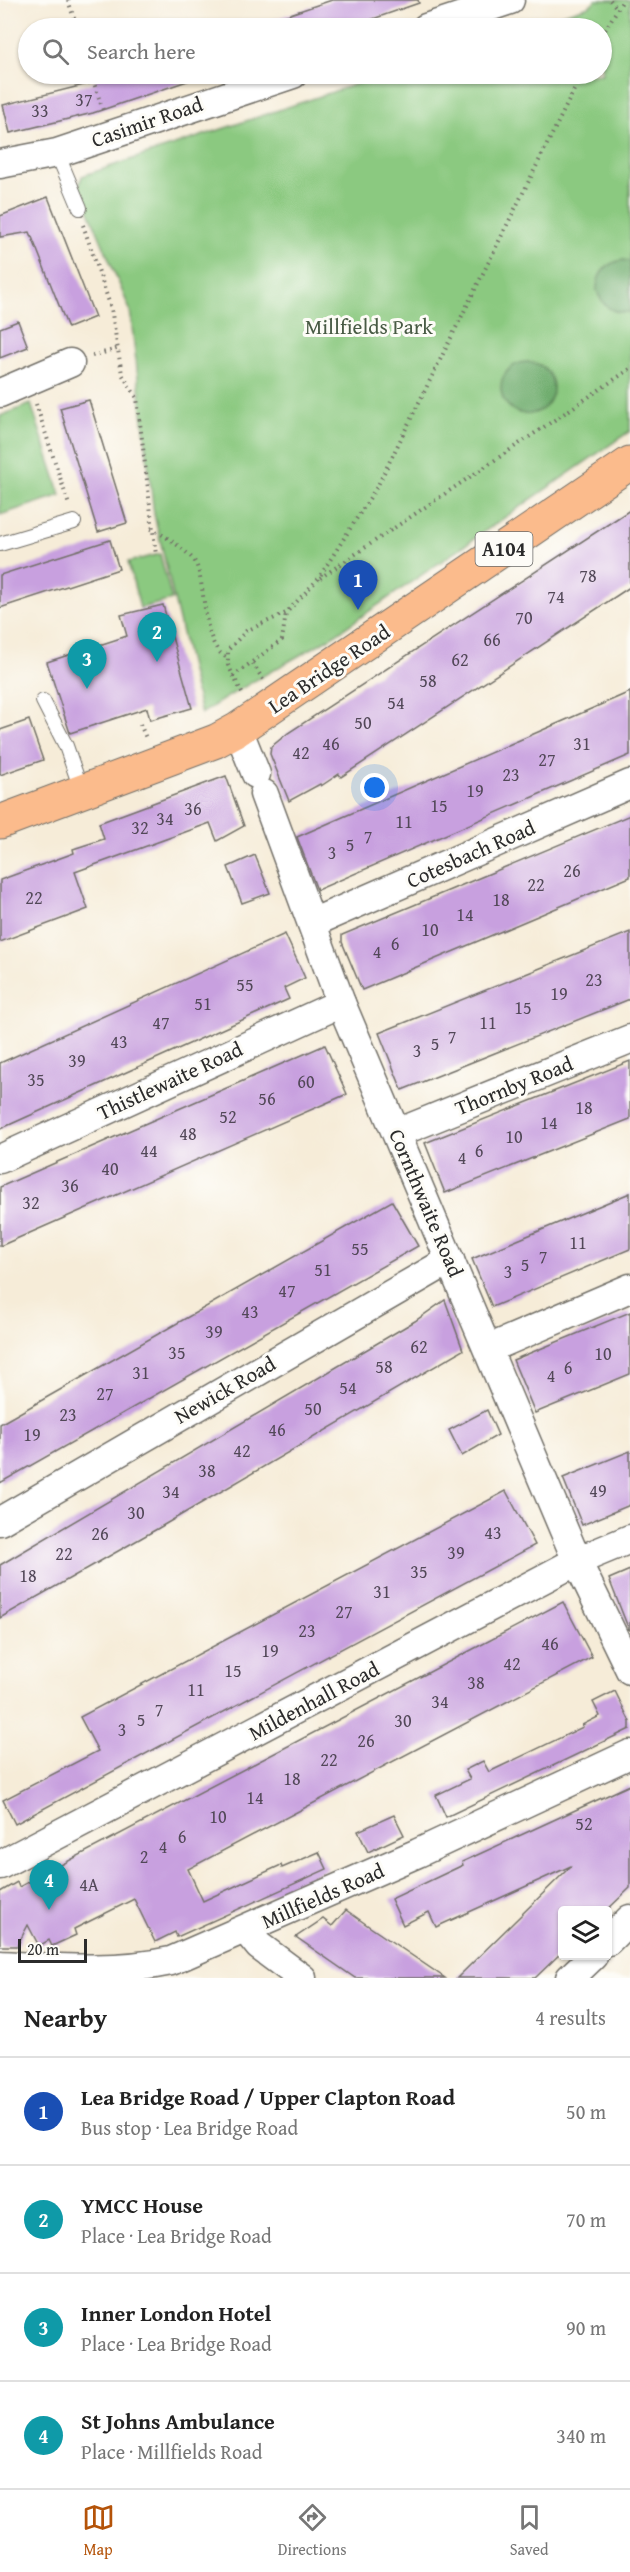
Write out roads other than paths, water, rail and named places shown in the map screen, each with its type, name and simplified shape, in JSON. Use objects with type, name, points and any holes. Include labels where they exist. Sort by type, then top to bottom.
[{"type":"main road","name":"Lea Bridge Road","points":[[0,822],[216,741],[238,729],[630,463]]},
{"type":"street","points":[[456,18],[510,0]]},
{"type":"street","name":"Casimir Road","points":[[0,164],[57,153],[263,84]]},
{"type":"street","points":[[0,393],[70,363]]},
{"type":"street","name":"Cornthwaite Road","points":[[238,729],[341,1003],[577,1561],[630,1670]]},
{"type":"street","name":"Cotesbach Road","points":[[312,923],[630,784]]},
{"type":"street","name":"Thistlewaite Road","points":[[0,1159],[341,1003]]},
{"type":"street","name":"Thornby Road","points":[[397,1133],[630,1039]]},
{"type":"street","name":"Newick Road","points":[[0,1521],[450,1260]]},
{"type":"street","points":[[488,1349],[630,1288]]},
{"type":"street","name":"Mildenhall Road","points":[[0,1865],[60,1836],[577,1561],[630,1539]]},
{"type":"street","name":"Millfields Road","points":[[0,1965],[146,1973],[246,1930],[630,1754]]},
{"type":"street","points":[[612,1937],[630,1919]]},
{"type":"street","points":[[246,1930],[260,1946],[302,1978]]},
{"type":"street","points":[[570,1978],[589,1960]]},
{"type":"lane","points":[[57,153],[80,208]]},
{"type":"lane","points":[[0,544],[74,522]]},
{"type":"lane","points":[[43,701],[66,746],[82,792]]},
{"type":"place","name":"Lea Bridge Road / Upper Clapton Road","points":[[358,610]]},
{"type":"place","name":"YMCC House","points":[[157,662]]},
{"type":"place","name":"Inner London Hotel","points":[[87,689]]},
{"type":"place","name":"St Johns Ambulance","points":[[49,1910]]},
{"type":"park label","name":"Millfields Park","points":[[369,327]]}]
